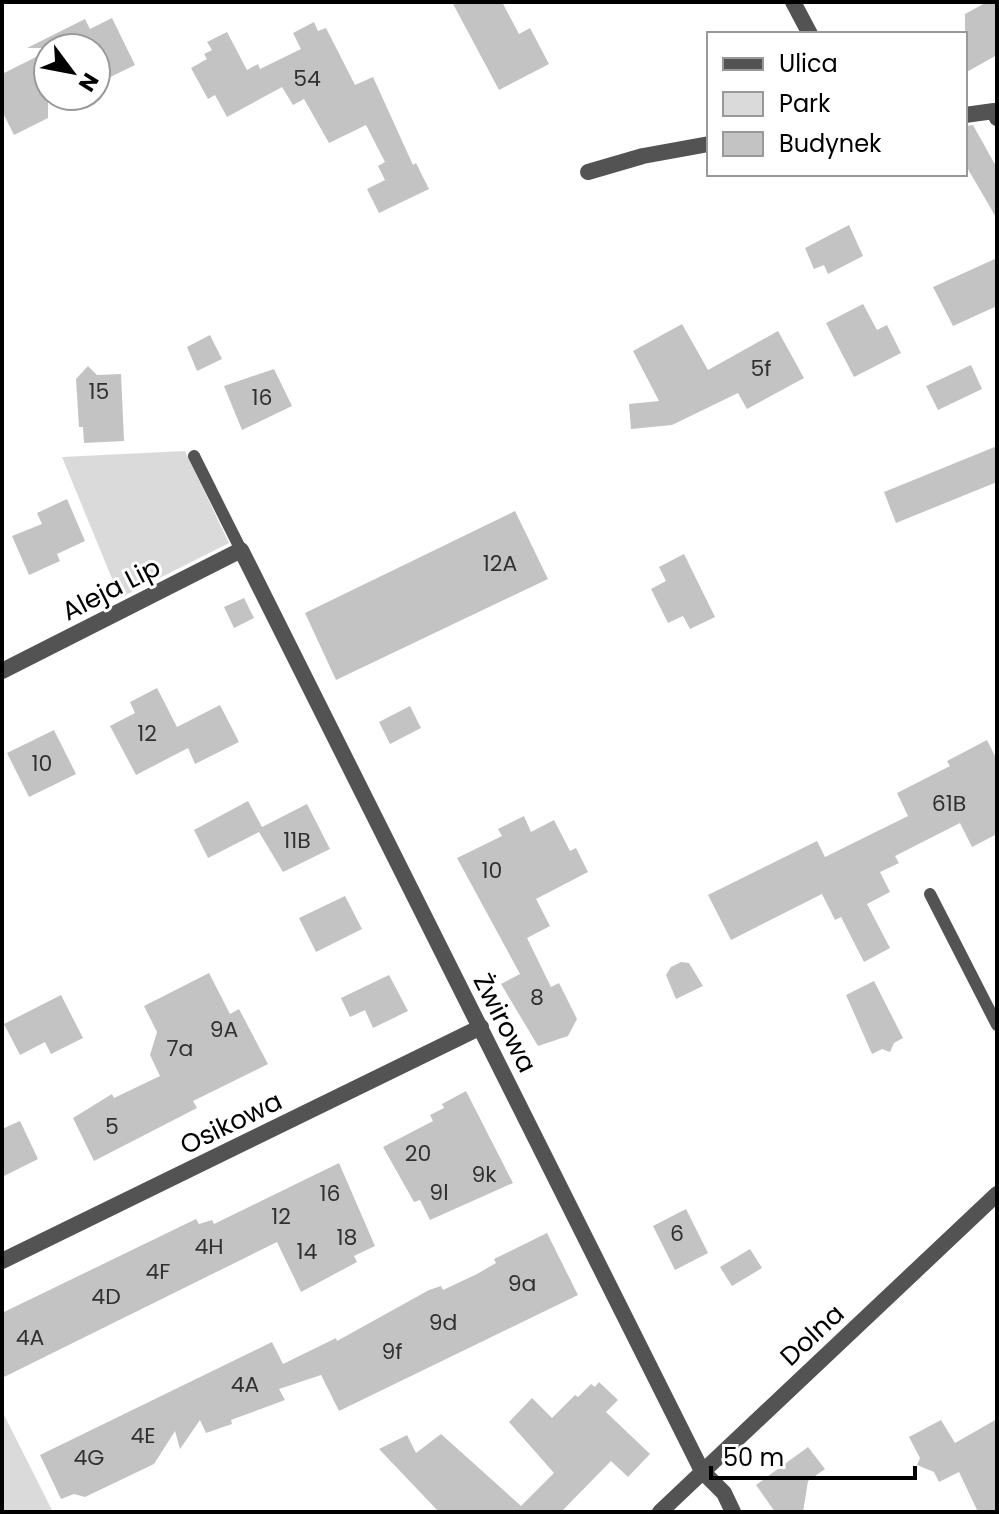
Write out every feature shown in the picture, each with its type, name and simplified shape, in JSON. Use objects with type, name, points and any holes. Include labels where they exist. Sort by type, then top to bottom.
[{"type":"street","points":[[793,2],[809,32]]},
{"type":"street","points":[[967,115],[994,111],[997,118]]},
{"type":"street","points":[[588,172],[643,156],[707,144]]},
{"type":"street","name":"Aleja Lip","points":[[2,671],[241,550]]},
{"type":"street","name":"Żwirowa","points":[[241,550],[702,1471],[724,1493],[733,1512]]},
{"type":"street","name":"Osikowa","points":[[2,1261],[481,1027]]},
{"type":"street","name":"Dolna","points":[[660,1512],[997,1194]]},
{"type":"lane","points":[[194,456],[241,550]]},
{"type":"lane","points":[[930,894],[997,1025]]},
{"type":"green space","points":[[185,451],[229,543],[120,598],[62,457]]},
{"type":"green space","points":[[2,1411],[53,1512],[2,1512]]},
{"type":"building","points":[[452,2],[502,2],[519,34],[530,28],[549,64],[499,90]]},
{"type":"building","points":[[987,2],[997,2],[997,55],[967,72],[967,32],[965,14]]},
{"type":"building","points":[[112,18],[135,65],[112,76],[112,32],[59,32],[85,19],[90,29]]},
{"type":"building","points":[[314,22],[318,31],[326,28],[355,85],[373,77],[413,165],[416,163],[429,189],[379,213],[367,189],[385,180],[378,166],[385,162],[366,125],[329,143],[304,99],[293,105],[282,87],[227,117],[215,95],[208,99],[191,68],[207,59],[204,54],[212,50],[207,42],[227,32],[247,70],[258,64],[260,69],[301,49],[293,33]]},
{"type":"building","points":[[32,59],[32,112],[48,112],[48,118],[14,135],[2,111],[2,74]]},
{"type":"building","points":[[973,125],[997,168],[997,219],[967,167],[967,126]]},
{"type":"building","points":[[849,225],[863,256],[828,274],[824,265],[814,269],[805,248]]},
{"type":"building","points":[[997,258],[997,306],[953,326],[933,287]]},
{"type":"building","points":[[863,304],[877,330],[887,325],[901,353],[854,377],[826,323]]},
{"type":"building","points":[[682,324],[708,370],[778,331],[804,378],[747,409],[738,393],[672,425],[631,429],[629,404],[659,401],[633,351]]},
{"type":"building","points":[[210,335],[222,359],[197,371],[187,347]]},
{"type":"building","points":[[971,365],[982,389],[938,410],[926,386]]},
{"type":"building","points":[[88,366],[97,375],[121,374],[124,441],[84,443],[83,427],[79,427],[76,379]]},
{"type":"building","points":[[274,369],[292,406],[242,430],[224,386]]},
{"type":"building","points":[[997,446],[997,482],[896,523],[884,492]]},
{"type":"building","points":[[67,499],[85,541],[57,554],[60,561],[29,575],[12,536],[42,524],[37,513]]},
{"type":"building","points":[[515,511],[548,579],[336,680],[305,613]]},
{"type":"building","points":[[684,554],[715,617],[690,629],[683,616],[668,623],[651,589],[666,581],[659,567]]},
{"type":"building","points":[[244,598],[254,618],[234,628],[224,607]]},
{"type":"building","points":[[157,688],[177,727],[220,705],[239,742],[195,764],[188,748],[136,775],[110,726],[135,713],[130,702]]},
{"type":"building","points":[[410,706],[421,728],[390,744],[379,722]]},
{"type":"building","points":[[54,730],[76,774],[29,797],[7,753]]},
{"type":"building","points":[[987,740],[997,760],[997,834],[972,847],[960,823],[895,856],[899,863],[880,872],[890,892],[867,904],[890,948],[864,962],[841,917],[835,920],[822,894],[731,940],[708,895],[817,841],[825,857],[908,816],[897,793],[950,766],[947,761]]},
{"type":"building","points":[[248,801],[262,827],[307,804],[330,849],[283,872],[259,832],[208,858],[194,830]]},
{"type":"building","points":[[524,816],[531,832],[554,820],[570,851],[576,848],[588,872],[536,899],[550,926],[527,938],[551,987],[559,983],[577,1019],[568,1036],[538,1046],[501,984],[520,974],[457,858],[502,836],[498,829]]},
{"type":"building","points":[[345,896],[362,929],[316,952],[299,918]]},
{"type":"building","points":[[681,962],[689,963],[703,986],[676,999],[666,975],[671,967]]},
{"type":"building","points":[[209,973],[230,1014],[239,1009],[268,1064],[193,1101],[197,1108],[94,1161],[73,1118],[112,1094],[114,1098],[160,1076],[150,1055],[157,1032],[144,1006]]},
{"type":"building","points":[[389,975],[408,1011],[373,1028],[365,1010],[350,1017],[341,998]]},
{"type":"building","points":[[874,981],[903,1038],[894,1043],[890,1052],[882,1049],[872,1054],[846,995]]},
{"type":"building","points":[[61,995],[83,1038],[51,1054],[45,1042],[20,1055],[4,1024]]},
{"type":"building","points":[[466,1091],[513,1183],[430,1220],[420,1200],[414,1202],[383,1147],[433,1121],[430,1115],[444,1108],[442,1104]]},
{"type":"building","points":[[20,1121],[38,1159],[2,1177],[2,1129]]},
{"type":"building","points":[[339,1163],[375,1246],[354,1256],[357,1262],[301,1292],[277,1242],[2,1378],[2,1313],[196,1219],[199,1224],[212,1220],[214,1224]]},
{"type":"building","points":[[686,1209],[708,1253],[675,1270],[653,1226]]},
{"type":"building","points":[[547,1233],[578,1295],[339,1411],[321,1375],[279,1389],[285,1400],[231,1420],[232,1424],[206,1433],[200,1420],[180,1449],[175,1431],[154,1464],[85,1497],[74,1494],[61,1499],[40,1455],[272,1342],[283,1364],[336,1338],[337,1341],[429,1290],[441,1286],[443,1290],[477,1274],[496,1263],[494,1259]]},
{"type":"building","points":[[750,1249],[762,1268],[732,1286],[720,1267]]},
{"type":"building","points":[[599,1382],[618,1400],[606,1412],[650,1454],[628,1477],[611,1461],[561,1512],[439,1512],[379,1449],[407,1435],[416,1453],[441,1434],[521,1506],[554,1473],[509,1422],[532,1398],[552,1418],[575,1395],[578,1397],[591,1384],[595,1387]]},
{"type":"building","points":[[997,1419],[997,1512],[978,1512],[959,1472],[939,1482],[934,1472],[917,1465],[920,1458],[909,1437],[941,1420],[955,1443]]},
{"type":"building","points":[[808,1447],[825,1469],[808,1481],[803,1512],[775,1512],[756,1485]]}]
